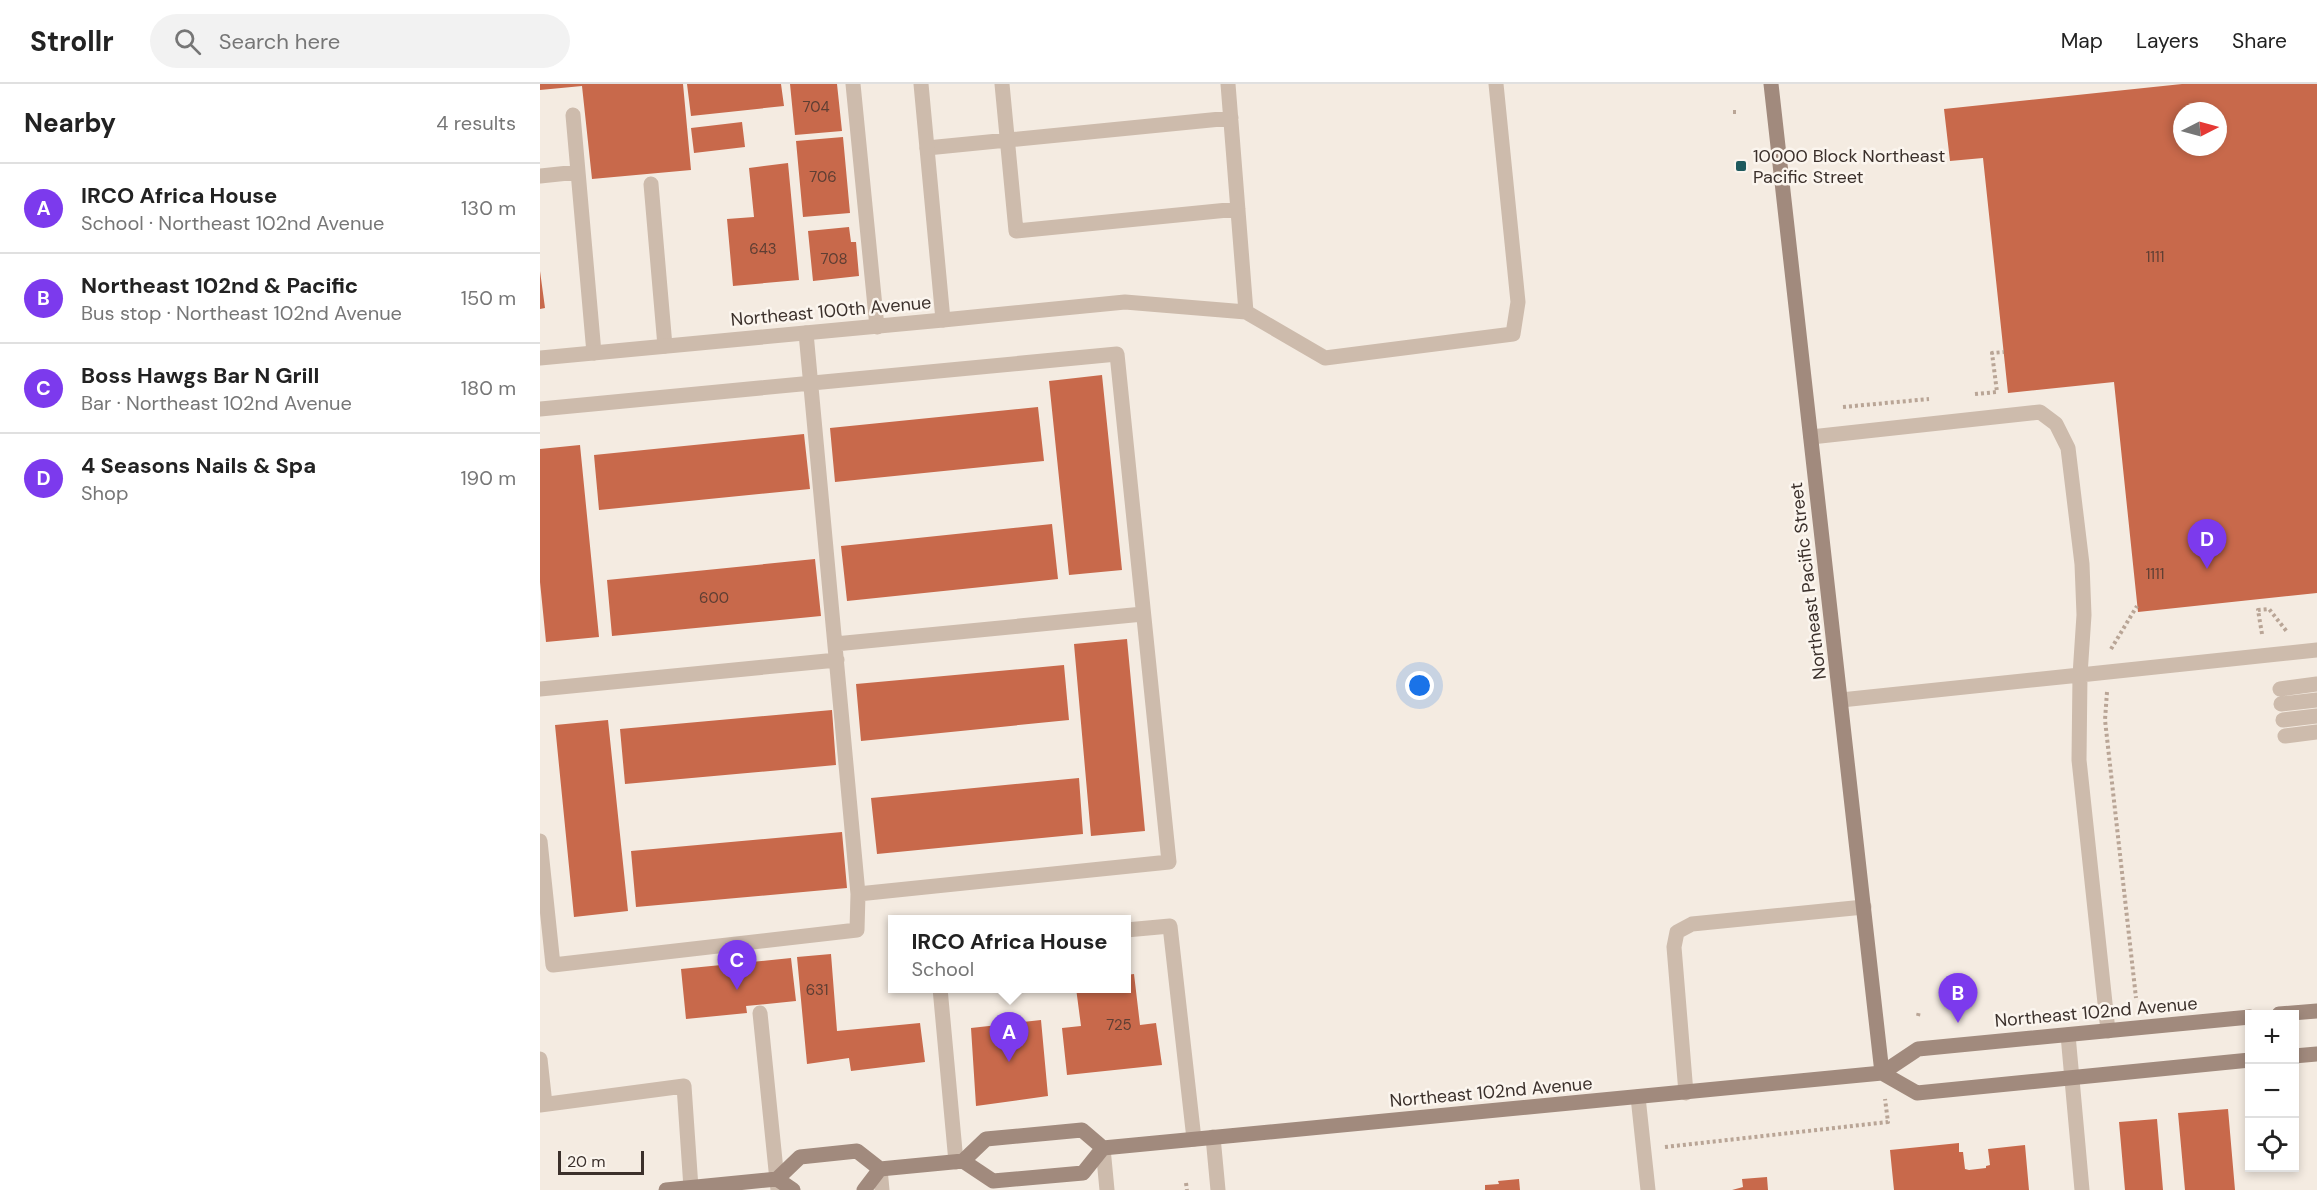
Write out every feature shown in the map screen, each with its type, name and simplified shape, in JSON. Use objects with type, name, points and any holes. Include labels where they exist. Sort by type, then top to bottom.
[{"type":"main road","name":"Northeast Pacific Street","points":[[1771,84],[1882,1073]]},
{"type":"main road","points":[[2299,1012],[2317,1011]]},
{"type":"main road","name":"Northeast 102nd Avenue","points":[[1103,1148],[1882,1073],[1918,1049],[2245,1017]]},
{"type":"main road","points":[[2299,1056],[2317,1054]]},
{"type":"main road","points":[[1882,1073],[1917,1093],[2245,1060]]},
{"type":"main road","points":[[777,1185],[800,1157],[857,1151],[880,1169],[959,1162],[993,1181],[1083,1173],[1103,1148],[1082,1130],[986,1139],[959,1162]]},
{"type":"main road","points":[[864,1190],[880,1169]]},
{"type":"main road","points":[[666,1190],[777,1185],[793,1190]]},
{"type":"street","points":[[853,84],[877,327]]},
{"type":"street","points":[[921,84],[943,320]]},
{"type":"street","points":[[1002,84],[1016,231],[1238,209]]},
{"type":"street","points":[[1228,84],[1246,312],[1325,358],[1513,334],[1518,302],[1496,84]]},
{"type":"street","points":[[573,115],[594,353]]},
{"type":"street","points":[[927,147],[1231,118]]},
{"type":"street","points":[[540,176],[578,172]]},
{"type":"street","points":[[651,184],[665,346]]},
{"type":"street","name":"Northeast 100th Avenue","points":[[540,358],[1125,302],[1246,312]]},
{"type":"street","points":[[540,841],[553,965],[857,930],[858,894],[806,333]]},
{"type":"street","points":[[540,409],[1118,354],[1169,861],[858,894]]},
{"type":"street","points":[[1811,437],[2040,412],[2056,424],[2068,448],[2082,564],[2084,615],[2080,675],[2079,760],[2108,1031]]},
{"type":"street","points":[[835,644],[1143,614]]},
{"type":"street","points":[[1841,700],[2317,650]]},
{"type":"street","points":[[540,689],[837,660]]},
{"type":"street","points":[[2317,684],[2281,696],[2317,700]]},
{"type":"street","points":[[2283,720],[2317,716]]},
{"type":"street","points":[[2285,736],[2317,732]]},
{"type":"street","points":[[1686,1093],[1674,947],[1677,932],[1692,924],[1864,907]]},
{"type":"street","points":[[1131,930],[1170,926],[1194,1139]]},
{"type":"street","points":[[941,993],[959,1162]]},
{"type":"street","points":[[760,1013],[777,1185]]},
{"type":"street","points":[[2068,1035],[2082,1190]]},
{"type":"street","points":[[540,1059],[542,1104],[684,1086],[692,1188]]},
{"type":"street","points":[[1638,1097],[1648,1190]]},
{"type":"street","points":[[1213,1137],[1218,1190]]},
{"type":"street","points":[[1103,1148],[1107,1190]]},
{"type":"street","points":[[880,1169],[882,1190]]},
{"type":"path","points":[[1979,394],[1997,392],[1992,353],[2004,352]]},
{"type":"path","points":[[1844,407],[1915,401]]},
{"type":"path","points":[[2136,998],[2105,720],[2110,651],[2138,606]]},
{"type":"path","points":[[2262,634],[2258,610],[2270,609]]},
{"type":"path","points":[[1918,1016],[1919,1011]]},
{"type":"path","points":[[1664,1147],[1888,1122]]},
{"type":"path","points":[[1185,1183],[1187,1190]]},
{"type":"building","points":[[540,84],[683,84],[691,170],[592,179],[582,86],[540,90]]},
{"type":"building","points":[[687,84],[781,84],[784,106],[691,116]]},
{"type":"building","points":[[790,84],[837,84],[842,131],[795,135]]},
{"type":"building","points":[[2182,84],[2317,84],[2317,593],[2138,612],[2114,382],[2008,393],[1983,158],[1950,161],[1944,109]]},
{"type":"building","points":[[742,122],[745,147],[694,153],[691,128]]},
{"type":"building","points":[[843,137],[850,213],[803,217],[796,141]]},
{"type":"building","points":[[788,163],[799,280],[733,286],[727,219],[754,217],[749,168]]},
{"type":"building","points":[[849,227],[851,242],[856,242],[859,276],[813,281],[808,231]]},
{"type":"building","points":[[540,271],[545,308],[540,309]]},
{"type":"building","points":[[1102,375],[1122,570],[1069,575],[1049,381]]},
{"type":"building","points":[[1038,407],[1044,461],[835,482],[830,428]]},
{"type":"building","points":[[804,434],[810,489],[599,510],[594,455]]},
{"type":"building","points":[[580,445],[599,637],[546,642],[540,582],[540,449]]},
{"type":"building","points":[[1052,524],[1058,579],[847,601],[841,546]]},
{"type":"building","points":[[815,559],[821,616],[612,636],[607,580]]},
{"type":"building","points":[[1127,639],[1145,831],[1091,836],[1074,644]]},
{"type":"building","points":[[1064,665],[1069,720],[861,741],[856,684]]},
{"type":"building","points":[[832,710],[836,765],[625,784],[620,729]]},
{"type":"building","points":[[608,720],[628,911],[574,917],[555,725]]},
{"type":"building","points":[[1079,778],[1083,834],[877,854],[871,798]]},
{"type":"building","points":[[842,832],[847,888],[636,907],[631,851]]},
{"type":"building","points":[[831,954],[837,1031],[920,1023],[925,1062],[851,1071],[849,1058],[807,1064],[797,957]]},
{"type":"building","points":[[791,958],[796,1001],[746,1006],[747,1013],[686,1019],[681,969]]},
{"type":"building","points":[[1131,974],[1134,974],[1140,1025],[1156,1023],[1162,1065],[1067,1075],[1062,1028],[1081,1026],[1077,993],[1131,993]]},
{"type":"building","points":[[1041,1020],[1048,1096],[976,1106],[971,1028]]},
{"type":"building","points":[[2228,1109],[2235,1190],[2185,1190],[2178,1113]]},
{"type":"building","points":[[2157,1119],[2163,1190],[2125,1190],[2119,1122]]},
{"type":"building","points":[[1959,1143],[1959,1152],[1963,1152],[1965,1169],[1969,1170],[1986,1168],[1990,1165],[1988,1149],[2025,1145],[2029,1190],[1894,1190],[1890,1150]]},
{"type":"building","points":[[1767,1177],[1768,1190],[1732,1190],[1743,1187],[1742,1179]]},
{"type":"building","points":[[1519,1179],[1520,1190],[1485,1190],[1485,1185]]},
{"type":"place","name":"10000 Block Northeast Pacific Street","points":[[1741,166]]},
{"type":"place","name":"4 Seasons Nails & Spa","points":[[2207,569]]},
{"type":"place","name":"Boss Hawgs Bar N Grill","points":[[737,990]]},
{"type":"place","name":"Northeast 102nd & Pacific","points":[[1958,1023]]},
{"type":"place","name":"IRCO Africa House","points":[[1009,1062]]}]
